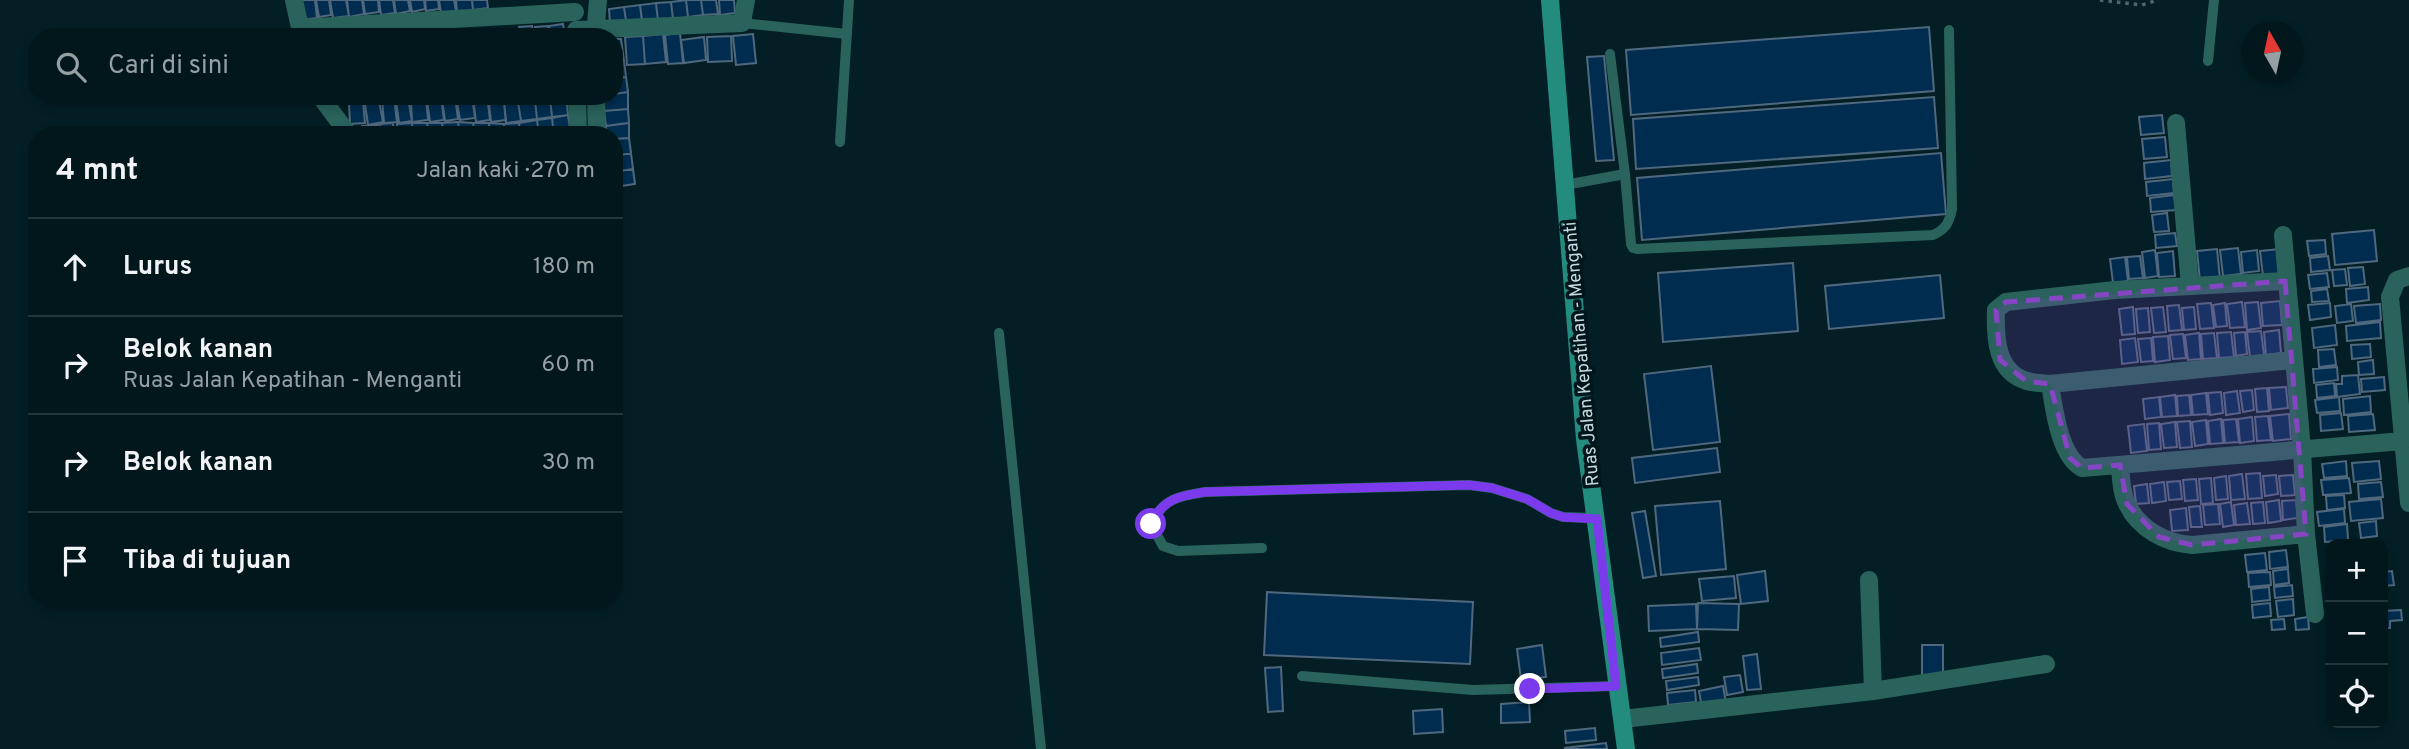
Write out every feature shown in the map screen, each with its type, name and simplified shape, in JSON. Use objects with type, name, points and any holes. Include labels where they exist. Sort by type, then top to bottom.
[{"type":"main road","name":"Ruas Jalan Kepatihan - Menganti","points":[[1550,0],[1586,439],[1626,749]]},
{"type":"street","points":[[294,0],[300,28]]},
{"type":"street","points":[[595,28],[598,0]]},
{"type":"street","points":[[623,31],[741,23],[746,0]]},
{"type":"street","points":[[393,28],[576,20]]},
{"type":"street","points":[[327,105],[342,126]]},
{"type":"street","points":[[577,105],[578,126]]},
{"type":"street","points":[[596,105],[597,126]]},
{"type":"street","points":[[2176,123],[2190,286]]},
{"type":"street","points":[[2283,235],[2302,449],[2306,534],[2315,614]]},
{"type":"street","points":[[2409,276],[2397,280],[2390,297],[2409,503]]},
{"type":"street","points":[[2285,281],[2115,290],[2006,302],[1996,310],[2000,360],[2011,373],[2026,381],[2050,384],[2293,360]]},
{"type":"street","points":[[2050,384],[2060,432],[2070,458],[2082,468],[2403,441]]},
{"type":"street","points":[[2120,465],[2123,495],[2133,514],[2159,537],[2175,544],[2192,545],[2306,534]]},
{"type":"street","points":[[1869,580],[1872,691]]},
{"type":"street","points":[[1623,719],[1872,691],[2046,664]]},
{"type":"lane","points":[[840,142],[849,0]]},
{"type":"lane","points":[[2208,61],[2214,0]]},
{"type":"lane","points":[[741,23],[847,34]]},
{"type":"lane","points":[[1610,54],[1633,248],[1933,235],[1943,231],[1950,222],[1952,209],[1949,30]]},
{"type":"lane","points":[[1565,185],[1625,174]]},
{"type":"lane","points":[[999,333],[1041,749]]},
{"type":"lane","points":[[1262,548],[1178,551],[1163,547],[1151,524],[1158,509],[1169,501],[1205,492],[1469,485],[1492,488],[1527,499],[1563,517],[1597,519]]},
{"type":"lane","points":[[1302,676],[1473,690],[1616,686]]},
{"type":"path","points":[[2100,0],[2142,5],[2158,0]]},
{"type":"highlighted area","points":[[2285,281],[2306,534],[2192,545],[2159,537],[2127,504],[2120,465],[2082,468],[2070,458],[2050,384],[2026,381],[2000,360],[1996,310],[2006,302]]},
{"type":"building","points":[[299,0],[315,0],[317,18],[302,20]]},
{"type":"building","points":[[316,0],[329,0],[331,15],[319,17]]},
{"type":"building","points":[[330,0],[346,0],[349,16],[333,18]]},
{"type":"building","points":[[347,0],[362,0],[364,14],[349,17]]},
{"type":"building","points":[[363,0],[378,0],[379,12],[365,14]]},
{"type":"building","points":[[379,0],[393,0],[395,13],[381,15]]},
{"type":"building","points":[[394,0],[408,0],[410,11],[396,14]]},
{"type":"building","points":[[410,0],[424,0],[425,9],[412,12]]},
{"type":"building","points":[[425,0],[438,0],[439,9],[426,11]]},
{"type":"building","points":[[439,0],[454,0],[456,11],[441,13]]},
{"type":"building","points":[[456,0],[472,0],[473,10],[457,12]]},
{"type":"building","points":[[472,0],[487,0],[488,8],[473,10]]},
{"type":"building","points":[[686,0],[688,17],[673,19],[671,2]]},
{"type":"building","points":[[686,0],[701,0],[703,15],[688,17]]},
{"type":"building","points":[[701,0],[716,0],[718,14],[703,15]]},
{"type":"building","points":[[719,0],[734,0],[735,13],[720,15]]},
{"type":"building","points":[[671,2],[673,19],[658,21],[656,3]]},
{"type":"building","points":[[656,3],[658,21],[642,22],[640,5]]},
{"type":"building","points":[[640,5],[642,20],[626,21],[624,7]]},
{"type":"building","points":[[624,7],[626,21],[610,23],[609,9]]},
{"type":"building","points":[[563,24],[564,28],[549,28]]},
{"type":"building","points":[[1929,27],[1934,91],[1631,115],[1626,50]]},
{"type":"building","points":[[680,33],[683,63],[668,64],[665,35]]},
{"type":"building","points":[[663,34],[666,62],[645,64],[643,36]]},
{"type":"building","points":[[753,34],[756,63],[736,65],[733,36]]},
{"type":"building","points":[[643,36],[645,64],[627,65],[625,37]]},
{"type":"building","points":[[731,36],[732,61],[708,62],[707,37]]},
{"type":"building","points":[[704,37],[706,60],[684,63],[681,40]]},
{"type":"building","points":[[1604,56],[1614,160],[1596,161],[1587,57]]},
{"type":"building","points":[[624,61],[626,77],[623,77]]},
{"type":"building","points":[[623,77],[626,77],[628,92],[623,93]]},
{"type":"building","points":[[628,92],[628,109],[604,111],[604,105],[623,105],[623,93]]},
{"type":"building","points":[[1934,97],[1938,148],[1636,169],[1633,119]]},
{"type":"building","points":[[349,105],[363,105],[365,123],[350,124]]},
{"type":"building","points":[[365,105],[380,105],[383,122],[368,125]]},
{"type":"building","points":[[382,105],[395,105],[397,122],[384,123]]},
{"type":"building","points":[[397,105],[409,105],[412,121],[399,123]]},
{"type":"building","points":[[411,105],[427,105],[428,120],[412,122]]},
{"type":"building","points":[[428,105],[442,105],[444,120],[430,122]]},
{"type":"building","points":[[443,105],[456,105],[458,119],[445,121]]},
{"type":"building","points":[[458,105],[473,105],[475,118],[460,120]]},
{"type":"building","points":[[474,105],[488,105],[490,120],[476,122]]},
{"type":"building","points":[[489,105],[504,105],[506,120],[491,122]]},
{"type":"building","points":[[504,105],[518,105],[521,121],[506,123]]},
{"type":"building","points":[[518,105],[536,105],[537,119],[521,121]]},
{"type":"building","points":[[536,105],[551,105],[552,117],[537,119]]},
{"type":"building","points":[[551,105],[567,105],[568,115],[552,117]]},
{"type":"building","points":[[628,109],[629,123],[606,126],[604,111]]},
{"type":"building","points":[[568,115],[570,126],[553,126],[552,118]]},
{"type":"building","points":[[2162,115],[2164,133],[2141,135],[2139,117]]},
{"type":"building","points":[[552,118],[553,126],[538,126],[537,120]]},
{"type":"building","points":[[537,120],[538,126],[520,126],[519,123]]},
{"type":"building","points":[[458,122],[459,126],[442,126],[442,123]]},
{"type":"building","points":[[458,122],[473,123],[474,126],[459,126]]},
{"type":"building","points":[[393,123],[393,126],[380,126]]},
{"type":"building","points":[[412,123],[412,126],[397,126]]},
{"type":"building","points":[[412,123],[427,123],[428,126],[412,126]]},
{"type":"building","points":[[427,123],[442,123],[442,126],[428,126]]},
{"type":"building","points":[[473,123],[489,123],[489,126],[474,126]]},
{"type":"building","points":[[489,123],[504,124],[504,126],[489,126]]},
{"type":"building","points":[[519,123],[519,126],[504,126]]},
{"type":"building","points":[[629,123],[629,138],[623,138],[623,126],[606,126]]},
{"type":"building","points":[[2165,137],[2167,157],[2144,159],[2142,139]]},
{"type":"building","points":[[623,138],[629,138],[631,153],[623,154]]},
{"type":"building","points":[[631,153],[633,169],[623,171],[623,154]]},
{"type":"building","points":[[1941,153],[1946,214],[1642,240],[1637,178]]},
{"type":"building","points":[[2171,160],[2172,176],[2145,179],[2144,163]]},
{"type":"building","points":[[633,169],[635,184],[623,186],[623,171]]},
{"type":"building","points":[[2173,179],[2174,193],[2147,196],[2146,182]]},
{"type":"building","points":[[2174,195],[2176,210],[2151,212],[2150,198]]},
{"type":"building","points":[[2167,213],[2169,231],[2154,232],[2152,215]]},
{"type":"building","points":[[2374,230],[2377,261],[2335,265],[2332,234]]},
{"type":"building","points":[[2175,233],[2177,246],[2156,248],[2155,235]]},
{"type":"building","points":[[2325,240],[2326,254],[2309,256],[2307,241]]},
{"type":"building","points":[[2238,248],[2241,274],[2223,276],[2220,250]]},
{"type":"building","points":[[2217,249],[2220,279],[2200,281],[2197,251]]},
{"type":"building","points":[[2280,249],[2282,274],[2263,276],[2260,251]]},
{"type":"building","points":[[2155,250],[2158,276],[2145,278],[2142,252]]},
{"type":"building","points":[[2257,250],[2259,271],[2243,273],[2241,252]]},
{"type":"building","points":[[2173,251],[2175,276],[2159,277],[2157,253]]},
{"type":"building","points":[[2140,256],[2143,278],[2129,279],[2127,257]]},
{"type":"building","points":[[2328,256],[2330,270],[2311,272],[2310,258]]},
{"type":"building","points":[[2125,257],[2128,281],[2113,283],[2110,259]]},
{"type":"building","points":[[1793,263],[1798,331],[1663,342],[1658,273]]},
{"type":"building","points":[[2363,267],[2365,284],[2350,286],[2348,268]]},
{"type":"building","points":[[2345,269],[2347,285],[2334,286],[2332,270]]},
{"type":"building","points":[[2327,273],[2329,287],[2310,289],[2308,275]]},
{"type":"building","points":[[1940,275],[1944,318],[1829,329],[1825,286]]},
{"type":"building","points":[[2368,287],[2369,300],[2347,303],[2346,289]]},
{"type":"building","points":[[2327,289],[2329,301],[2312,302],[2311,291]]},
{"type":"building","points":[[2280,301],[2282,325],[2263,326],[2261,303]]},
{"type":"building","points":[[2242,302],[2245,327],[2230,328],[2227,304]]},
{"type":"building","points":[[2258,302],[2261,328],[2247,330],[2245,303]]},
{"type":"building","points":[[2211,303],[2214,328],[2200,329],[2197,304]]},
{"type":"building","points":[[2225,303],[2227,326],[2216,327],[2213,305]]},
{"type":"building","points":[[2330,303],[2331,317],[2310,320],[2308,305]]},
{"type":"building","points":[[2351,304],[2353,321],[2337,323],[2335,306]]},
{"type":"building","points":[[2380,304],[2381,320],[2356,323],[2354,306]]},
{"type":"building","points":[[2179,305],[2182,330],[2169,331],[2167,306]]},
{"type":"building","points":[[2133,307],[2135,334],[2122,335],[2119,309]]},
{"type":"building","points":[[2163,307],[2166,332],[2154,333],[2151,308]]},
{"type":"building","points":[[2194,307],[2196,329],[2184,330],[2182,308]]},
{"type":"building","points":[[2148,308],[2150,332],[2138,333],[2136,309]]},
{"type":"building","points":[[2380,322],[2381,338],[2347,341],[2346,326]]},
{"type":"building","points":[[2335,325],[2337,345],[2314,348],[2312,328]]},
{"type":"building","points":[[2279,330],[2281,353],[2266,355],[2264,332]]},
{"type":"building","points":[[2261,331],[2264,355],[2250,357],[2247,332]]},
{"type":"building","points":[[2231,332],[2234,357],[2219,358],[2217,333]]},
{"type":"building","points":[[2245,332],[2247,354],[2236,356],[2234,333]]},
{"type":"building","points":[[2199,333],[2201,359],[2188,360],[2185,335]]},
{"type":"building","points":[[2214,333],[2217,358],[2203,359],[2201,334]]},
{"type":"building","points":[[2183,334],[2186,358],[2173,359],[2170,335]]},
{"type":"building","points":[[2168,336],[2170,360],[2155,362],[2153,337]]},
{"type":"building","points":[[2135,338],[2138,362],[2122,364],[2120,340]]},
{"type":"building","points":[[2151,338],[2153,361],[2141,362],[2138,339]]},
{"type":"building","points":[[2370,344],[2371,357],[2352,359],[2351,345]]},
{"type":"building","points":[[2334,349],[2336,365],[2319,367],[2318,350]]},
{"type":"building","points":[[2373,360],[2374,374],[2359,375],[2358,362]]},
{"type":"building","points":[[1711,366],[1720,442],[1653,450],[1644,374]]},
{"type":"building","points":[[2337,367],[2338,380],[2314,383],[2313,369]]},
{"type":"building","points":[[2358,375],[2360,394],[2337,397],[2336,384],[2342,384],[2342,376]]},
{"type":"building","points":[[2384,377],[2385,390],[2362,392],[2361,379]]},
{"type":"building","points":[[2334,383],[2335,396],[2317,398],[2316,385]]},
{"type":"building","points":[[2286,387],[2288,408],[2271,410],[2269,388]]},
{"type":"building","points":[[2267,388],[2269,411],[2257,412],[2255,389]]},
{"type":"building","points":[[2252,390],[2254,410],[2243,412],[2240,391]]},
{"type":"building","points":[[2237,391],[2240,413],[2226,415],[2224,393]]},
{"type":"building","points":[[2221,392],[2223,413],[2210,415],[2208,393]]},
{"type":"building","points":[[2206,393],[2208,414],[2193,415],[2191,395]]},
{"type":"building","points":[[2175,395],[2177,416],[2162,417],[2160,397]]},
{"type":"building","points":[[2189,395],[2191,415],[2178,416],[2177,396]]},
{"type":"building","points":[[2370,396],[2371,412],[2344,415],[2343,399]]},
{"type":"building","points":[[2159,397],[2161,417],[2145,419],[2143,399]]},
{"type":"building","points":[[2339,397],[2340,411],[2317,413],[2315,400]]},
{"type":"building","points":[[2341,413],[2343,429],[2321,431],[2320,415]]},
{"type":"building","points":[[2289,414],[2291,439],[2273,441],[2270,416]]},
{"type":"building","points":[[2373,414],[2375,430],[2349,432],[2348,416]]},
{"type":"building","points":[[2268,416],[2271,440],[2257,441],[2255,417]]},
{"type":"building","points":[[2252,417],[2254,441],[2240,443],[2238,419]]},
{"type":"building","points":[[2221,419],[2223,443],[2210,444],[2208,421]]},
{"type":"building","points":[[2236,419],[2239,442],[2225,443],[2223,420]]},
{"type":"building","points":[[2206,420],[2208,444],[2195,446],[2192,422]]},
{"type":"building","points":[[2190,421],[2192,447],[2180,448],[2177,422]]},
{"type":"building","points":[[2175,422],[2177,447],[2164,448],[2161,424]]},
{"type":"building","points":[[2159,423],[2161,449],[2149,450],[2147,424]]},
{"type":"building","points":[[2144,424],[2147,451],[2131,453],[2128,426]]},
{"type":"building","points":[[1717,448],[1720,472],[1635,483],[1632,458]]},
{"type":"building","points":[[2346,461],[2347,476],[2324,478],[2322,464]]},
{"type":"building","points":[[2379,461],[2381,479],[2354,482],[2352,463]]},
{"type":"building","points":[[2260,473],[2262,498],[2248,499],[2246,474]]},
{"type":"building","points":[[2242,474],[2245,499],[2231,500],[2229,476]]},
{"type":"building","points":[[2276,475],[2278,494],[2265,496],[2263,476]]},
{"type":"building","points":[[2293,475],[2295,495],[2281,496],[2279,476]]},
{"type":"building","points":[[2226,476],[2228,499],[2216,500],[2214,478]]},
{"type":"building","points":[[2211,478],[2213,503],[2201,504],[2199,479]]},
{"type":"building","points":[[2349,478],[2351,493],[2323,495],[2321,480]]},
{"type":"building","points":[[2196,479],[2198,500],[2185,501],[2183,480]]},
{"type":"building","points":[[2180,481],[2182,499],[2169,500],[2167,482]]},
{"type":"building","points":[[2164,482],[2166,501],[2152,503],[2150,484]]},
{"type":"building","points":[[2381,482],[2383,497],[2359,499],[2358,484]]},
{"type":"building","points":[[2147,484],[2149,503],[2136,504],[2134,486]]},
{"type":"building","points":[[2344,495],[2345,508],[2327,510],[2326,496]]},
{"type":"building","points":[[2381,499],[2383,518],[2351,521],[2349,502]]},
{"type":"building","points":[[2279,500],[2281,521],[2268,523],[2266,502]]},
{"type":"building","points":[[2296,500],[2298,518],[2283,520],[2282,501]]},
{"type":"building","points":[[1720,501],[1726,569],[1661,575],[1655,506]]},
{"type":"building","points":[[2231,502],[2234,525],[2223,527],[2220,504]]},
{"type":"building","points":[[2263,502],[2265,523],[2253,524],[2251,503]]},
{"type":"building","points":[[2247,503],[2250,524],[2236,525],[2234,505]]},
{"type":"building","points":[[2218,504],[2220,524],[2205,525],[2203,505]]},
{"type":"building","points":[[2200,506],[2202,527],[2191,527],[2189,507]]},
{"type":"building","points":[[2186,508],[2188,530],[2172,531],[2170,510]]},
{"type":"building","points":[[2344,509],[2345,523],[2319,526],[2317,512]]},
{"type":"building","points":[[1645,511],[1656,576],[1643,578],[1632,513]]},
{"type":"building","points":[[2376,521],[2377,536],[2361,538],[2359,523]]},
{"type":"building","points":[[2347,524],[2348,539],[2325,539],[2325,542],[2324,527]]},
{"type":"building","points":[[2286,550],[2288,567],[2270,569],[2269,552]]},
{"type":"building","points":[[2265,553],[2267,570],[2247,572],[2245,555]]},
{"type":"building","points":[[2288,569],[2289,583],[2274,585],[2273,571]]},
{"type":"building","points":[[1765,571],[1768,601],[1741,604],[1737,575]]},
{"type":"building","points":[[2388,571],[2392,571],[2394,585],[2388,586]]},
{"type":"building","points":[[2270,572],[2271,585],[2249,587],[2248,573]]},
{"type":"building","points":[[1734,576],[1736,598],[1702,601],[1699,579]]},
{"type":"building","points":[[2292,585],[2293,596],[2275,598],[2274,587]]},
{"type":"building","points":[[2269,587],[2270,600],[2252,602],[2251,589]]},
{"type":"building","points":[[1267,592],[1473,602],[1470,664],[1264,655]]},
{"type":"building","points":[[2293,599],[2294,615],[2278,617],[2276,601]]},
{"type":"building","points":[[1698,603],[1739,604],[1738,630],[1697,629]]},
{"type":"building","points":[[2270,603],[2271,616],[2253,618],[2252,605]]},
{"type":"building","points":[[1696,604],[1697,629],[1649,631],[1648,606]]},
{"type":"building","points":[[2401,610],[2402,620],[2390,621],[2390,628],[2388,628],[2388,611]]},
{"type":"building","points":[[2308,617],[2309,629],[2296,630],[2295,619]]},
{"type":"building","points":[[2284,619],[2285,629],[2272,630],[2271,620]]},
{"type":"building","points":[[1698,632],[1699,642],[1661,647],[1660,638]]},
{"type":"building","points":[[1542,645],[1546,677],[1521,680],[1517,649]]},
{"type":"building","points":[[1922,645],[1943,645],[1943,675],[1922,676]]},
{"type":"building","points":[[1699,648],[1701,660],[1662,665],[1661,653]]},
{"type":"building","points":[[1757,654],[1761,689],[1747,690],[1743,656]]},
{"type":"building","points":[[1697,664],[1698,673],[1663,678],[1662,669]]},
{"type":"building","points":[[1281,667],[1283,711],[1268,712],[1265,668]]},
{"type":"building","points":[[1740,675],[1743,692],[1727,695],[1724,677]]},
{"type":"building","points":[[1698,677],[1699,685],[1667,690],[1666,681]]},
{"type":"building","points":[[1723,686],[1726,703],[1702,708],[1699,691]]},
{"type":"building","points":[[1695,690],[1696,702],[1668,705],[1667,693]]},
{"type":"building","points":[[1529,702],[1530,722],[1501,723],[1501,704]]},
{"type":"building","points":[[1442,709],[1443,732],[1414,734],[1413,711]]},
{"type":"building","points":[[1595,728],[1596,740],[1566,743],[1565,731]]},
{"type":"building","points":[[1606,743],[1607,749],[1565,749],[1565,748]]},
{"type":"route","points":[[1151,524],[1158,509],[1169,501],[1205,492],[1469,485],[1492,488],[1527,499],[1563,517],[1597,519],[1616,686],[1530,689]]}]
